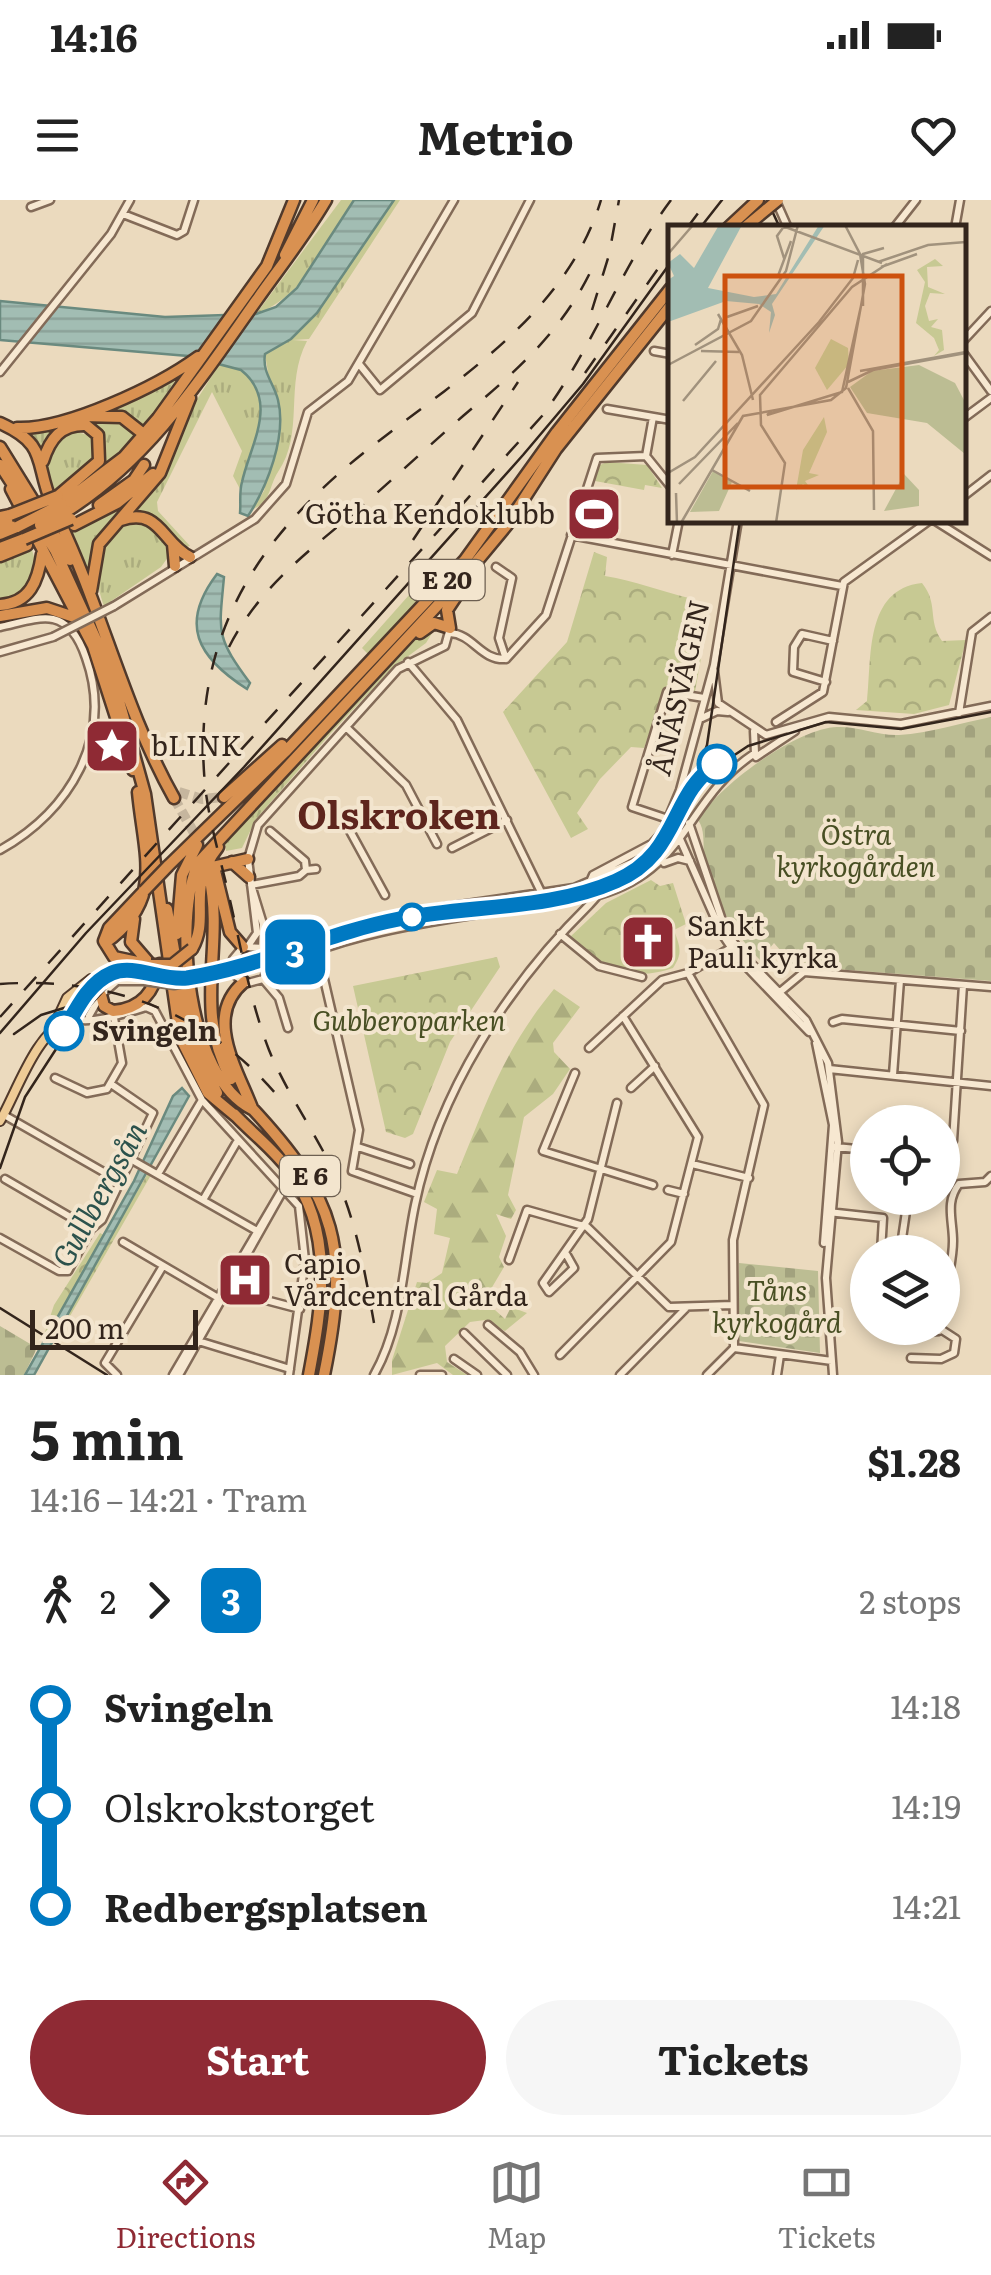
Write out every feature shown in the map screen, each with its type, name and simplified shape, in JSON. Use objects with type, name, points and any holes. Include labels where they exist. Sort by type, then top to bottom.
[{"type":"highway","points":[[241,312],[274,254],[294,200]]},
{"type":"highway","points":[[274,254],[290,236],[310,200]]},
{"type":"highway","points":[[278,270],[310,200]]},
{"type":"highway","points":[[66,508],[141,439],[278,270],[326,200]]},
{"type":"highway","points":[[733,225],[769,202]]},
{"type":"highway","points":[[747,225],[769,202]]},
{"type":"highway","name":"E 20","points":[[180,992],[177,926],[182,875],[191,854],[223,814],[465,560],[556,432],[668,292]]},
{"type":"highway","name":"E 20","points":[[252,1108],[242,1104],[223,1080],[200,1032],[190,977],[186,908],[192,878],[206,851],[463,578],[506,525],[568,434],[668,308]]},
{"type":"highway","points":[[91,597],[96,552],[116,522],[154,482],[168,457],[205,357]]},
{"type":"highway","points":[[5,425],[38,428],[139,393],[205,357]]},
{"type":"highway","points":[[66,508],[130,464],[193,388]]},
{"type":"highway","points":[[64,418],[114,416],[128,420],[141,432]]},
{"type":"highway","points":[[5,425],[33,442],[50,501],[159,770],[177,795]]},
{"type":"highway","points":[[42,465],[54,438],[68,426],[86,426],[98,436],[99,462],[66,508]]},
{"type":"highway","points":[[0,447],[84,582]]},
{"type":"highway","points":[[0,546],[16,528],[66,508],[129,495],[168,457]]},
{"type":"highway","points":[[0,534],[66,508],[115,496],[144,464]]},
{"type":"highway","points":[[3,469],[42,553],[80,620],[118,714],[154,856]]},
{"type":"highway","name":"E 6","points":[[3,469],[55,550],[111,672],[140,772],[184,1048],[208,1093],[238,1118]]},
{"type":"highway","points":[[116,522],[132,516],[150,519],[190,556]]},
{"type":"highway","points":[[0,525],[16,528]]},
{"type":"highway","points":[[0,556],[16,528]]},
{"type":"highway","points":[[172,543],[175,566]]},
{"type":"highway","points":[[0,606],[16,603],[29,592],[38,579],[42,553]]},
{"type":"highway","points":[[450,630],[447,610],[463,578]]},
{"type":"highway","points":[[4,615],[56,608],[80,620]]},
{"type":"highway","points":[[392,654],[429,625],[440,622],[450,630]]},
{"type":"highway","points":[[224,797],[340,693]]},
{"type":"highway","points":[[138,792],[148,880],[136,913],[132,942],[152,967]]},
{"type":"highway","points":[[104,944],[118,959],[152,967],[180,961],[198,936],[197,891],[260,794]]},
{"type":"highway","points":[[104,944],[109,928],[223,814]]},
{"type":"highway","points":[[209,872],[231,862],[248,860]]},
{"type":"highway","points":[[231,862],[250,883]]},
{"type":"highway","points":[[209,872],[230,932],[246,946]]},
{"type":"highway","name":"E 6","points":[[209,872],[214,908],[210,1022],[222,1063],[252,1108],[304,1167],[328,1217],[337,1296],[324,1375]]},
{"type":"highway","name":"E 6","points":[[158,884],[199,1062],[214,1090],[290,1172],[314,1220],[322,1274],[308,1375]]},
{"type":"highway","points":[[104,944],[136,913]]},
{"type":"highway","points":[[101,994],[104,1006],[113,1011],[148,997],[158,974],[164,933]]},
{"type":"highway","points":[[240,979],[228,999],[225,1032],[231,1062],[252,1108]]},
{"type":"main road","points":[[2,1118],[66,998],[90,980]]},
{"type":"main road","points":[[48,1036],[70,1019]]},
{"type":"street","points":[[31,206],[50,200]]},
{"type":"street","points":[[0,372],[124,214],[130,200]]},
{"type":"street","points":[[124,214],[171,234],[184,231],[194,200]]},
{"type":"street","points":[[1,652],[53,637],[114,606],[266,510],[286,484],[308,412],[334,394],[359,364],[454,200]]},
{"type":"street","points":[[359,364],[380,390],[472,312],[530,200]]},
{"type":"street","points":[[896,225],[916,200]]},
{"type":"street","points":[[956,225],[960,200]]},
{"type":"street","points":[[769,202],[786,225]]},
{"type":"street","points":[[966,338],[991,311]]},
{"type":"street","points":[[654,352],[668,354]]},
{"type":"street","points":[[966,357],[991,394],[966,416]]},
{"type":"street","points":[[608,409],[668,420]]},
{"type":"street","points":[[653,417],[646,456],[668,484]]},
{"type":"street","points":[[506,659],[546,616],[597,458],[646,456]]},
{"type":"street","points":[[966,495],[991,476]]},
{"type":"street","points":[[672,555],[679,522]]},
{"type":"street","name":"ÅNÄSVÄGEN","points":[[675,806],[714,665],[738,522]]},
{"type":"street","points":[[776,722],[818,699],[826,682],[842,586],[929,522]]},
{"type":"street","points":[[935,522],[991,556]]},
{"type":"street","points":[[571,535],[842,586]]},
{"type":"street","points":[[496,567],[512,578],[499,638],[506,659]]},
{"type":"street","points":[[958,713],[972,632],[991,617]]},
{"type":"street","points":[[0,627],[51,619],[72,631],[89,667],[97,720],[92,748],[55,803],[31,830],[0,850]]},
{"type":"street","points":[[196,1341],[289,1372],[300,1309],[304,1226],[296,1200],[202,1100],[155,1011],[146,1007],[114,1018],[70,1019],[67,1002],[90,980],[118,968],[152,967],[180,976],[233,959],[257,927],[248,860],[258,825],[346,727],[408,662],[440,648],[450,630],[490,658],[506,659]]},
{"type":"street","points":[[826,682],[793,672],[794,648],[802,634],[834,641]]},
{"type":"street","points":[[408,662],[456,720],[542,894],[551,904]]},
{"type":"street","points":[[714,665],[716,700],[754,731],[770,735],[834,716],[901,724],[991,706]]},
{"type":"street","points":[[668,819],[632,807],[649,745],[667,692],[704,698]]},
{"type":"street","points":[[701,719],[718,710],[732,713]]},
{"type":"street","points":[[733,770],[804,725]]},
{"type":"street","points":[[346,727],[406,785],[437,844]]},
{"type":"street","points":[[660,865],[689,822],[733,770],[757,750],[754,731]]},
{"type":"street","points":[[374,1375],[392,1336],[418,1194],[457,1086],[500,1013],[560,934],[659,837],[675,806]]},
{"type":"street","points":[[675,806],[691,862],[733,947],[814,1032],[830,1069],[836,1148],[826,1278],[833,1375]]},
{"type":"street","points":[[452,848],[507,820]]},
{"type":"street","points":[[689,822],[716,911],[733,947]]},
{"type":"street","points":[[270,831],[305,862],[306,870]]},
{"type":"street","points":[[350,831],[384,895]]},
{"type":"street","points":[[589,884],[593,875],[659,837],[680,834]]},
{"type":"street","points":[[680,834],[696,853]]},
{"type":"street","points":[[89,1016],[101,994],[120,980],[174,985],[222,976],[264,977],[288,962],[391,930],[598,895],[678,858],[691,862]]},
{"type":"street","points":[[246,946],[263,950],[296,947],[399,914],[589,884],[632,864]]},
{"type":"street","points":[[250,883],[299,876],[316,869]]},
{"type":"street","points":[[250,883],[263,924],[263,950],[270,966],[264,977]]},
{"type":"street","points":[[589,884],[598,895]]},
{"type":"street","points":[[574,900],[581,913]]},
{"type":"street","points":[[560,934],[599,966],[642,977]]},
{"type":"street","points":[[588,1048],[662,980],[688,974],[733,947]]},
{"type":"street","points":[[318,953],[359,1130],[352,1164],[354,1174],[418,1194]]},
{"type":"street","points":[[233,959],[240,979]]},
{"type":"street","points":[[778,994],[802,972],[991,986]]},
{"type":"street","points":[[688,974],[762,1098],[734,1240],[734,1348],[707,1375]]},
{"type":"street","points":[[264,977],[279,998],[288,1028]]},
{"type":"street","points":[[892,1075],[900,980]]},
{"type":"street","points":[[956,1105],[963,985]]},
{"type":"street","points":[[778,994],[810,1034],[822,1058],[836,1148]]},
{"type":"street","points":[[560,1355],[672,1242],[698,1137],[623,1016]]},
{"type":"street","points":[[55,1078],[95,1094],[112,1084],[120,1068],[122,1051],[114,1018]]},
{"type":"street","points":[[833,1022],[842,1019],[962,1031]]},
{"type":"street","points":[[631,1088],[654,1066]]},
{"type":"street","points":[[830,1069],[991,1086]]},
{"type":"street","points":[[575,1072],[544,1146],[545,1154],[653,1185]]},
{"type":"street","points":[[0,1238],[64,1273],[91,1229],[102,1220],[136,1162],[153,1113],[112,1084]]},
{"type":"street","points":[[158,1174],[202,1100]]},
{"type":"street","points":[[565,1252],[574,1268],[550,1292],[543,1283],[584,1225],[617,1103]]},
{"type":"street","points":[[2,1118],[121,1182]]},
{"type":"street","points":[[203,1200],[238,1140]]},
{"type":"street","points":[[358,1147],[410,1164]]},
{"type":"street","points":[[836,1148],[850,1149]]},
{"type":"street","points":[[136,1162],[258,1231]]},
{"type":"street","points":[[692,1164],[749,1178]]},
{"type":"street","points":[[953,1235],[950,1205],[958,1184],[982,1183],[991,1176]]},
{"type":"street","points":[[4,1179],[91,1229]]},
{"type":"street","points":[[176,1375],[282,1188]]},
{"type":"street","points":[[668,1190],[684,1194]]},
{"type":"street","points":[[508,1260],[527,1210],[584,1225],[678,1317]]},
{"type":"street","points":[[829,1212],[883,1218],[882,1235]]},
{"type":"street","points":[[122,1242],[220,1299]]},
{"type":"street","points":[[118,1375],[106,1368],[163,1266]]},
{"type":"street","points":[[225,1289],[300,1309]]},
{"type":"street","points":[[669,1308],[733,1305]]},
{"type":"street","points":[[620,1375],[688,1307]]},
{"type":"street","points":[[488,1325],[520,1352],[534,1375]]},
{"type":"street","points":[[464,1333],[507,1375]]},
{"type":"street","points":[[911,1358],[941,1359],[954,1352],[955,1345]]},
{"type":"street","points":[[734,1348],[832,1362]]},
{"type":"street","points":[[778,1375],[780,1355]]},
{"type":"street","points":[[454,1359],[477,1375]]},
{"type":"street","points":[[420,1375],[442,1375]]},
{"type":"green space","points":[[341,200],[354,200],[314,266],[288,295],[256,314]]},
{"type":"green space","points":[[394,200],[400,200],[309,339],[293,340],[307,341],[297,374],[291,441],[266,498],[253,509],[264,491],[278,433],[265,354],[291,339],[317,313]]},
{"type":"green space","points":[[220,363],[241,371],[254,383],[260,399],[257,434],[240,489],[233,476],[242,451],[212,392],[157,502],[158,511],[190,546],[181,548],[162,523],[131,512],[163,474],[191,409]]},
{"type":"green space","points":[[180,374],[144,428],[117,413],[95,412],[145,394]]},
{"type":"green space","points":[[114,419],[128,424],[138,434],[93,476],[106,449],[101,433],[82,424]]},
{"type":"green space","points":[[75,425],[43,455],[26,432]]},
{"type":"green space","points":[[74,431],[94,437],[97,460],[53,495],[48,475],[50,457],[58,442]]},
{"type":"green space","points":[[600,465],[647,465],[662,488],[645,485],[644,490],[595,481]]},
{"type":"green space","points":[[140,492],[99,537],[89,573],[69,530]]},
{"type":"green space","points":[[125,522],[150,523],[171,553],[161,567],[104,606],[98,581],[100,560]]},
{"type":"green space","points":[[31,547],[36,563],[27,590],[0,601],[0,561]]},
{"type":"green space","points":[[594,552],[607,557],[605,576],[689,598],[684,651],[701,658],[695,692],[665,687],[644,748],[631,747],[600,779],[577,813],[588,829],[571,838],[503,712],[567,642]]},
{"type":"green space","points":[[433,568],[438,571],[431,589],[368,654],[362,648]]},
{"type":"green space","points":[[922,583],[942,641],[966,640],[949,705],[914,714],[856,710],[867,701],[871,647],[880,612],[903,588]]},
{"type":"green space","points":[[437,625],[426,643],[392,668],[331,733],[256,819],[242,848],[226,851],[225,844],[314,744],[424,631]]},
{"type":"green space","name":"Östra kyrkogården","points":[[991,717],[991,981],[809,967],[800,958],[793,965],[774,943],[760,960],[732,925],[711,883],[698,820],[708,806],[760,761],[820,730],[845,727],[899,735]]},
{"type":"green space","points":[[651,880],[660,886],[673,883],[686,924],[674,930],[679,950],[673,968],[644,974],[617,970],[592,957],[571,936],[606,903]]},
{"type":"green space","name":"Gubberoparken","points":[[497,957],[500,967],[450,1042],[413,1134],[405,1138],[386,1132],[353,986]]},
{"type":"green space","points":[[554,989],[580,1007],[553,1043],[554,1052],[570,1069],[553,1094],[524,1117],[508,1195],[516,1210],[511,1219],[496,1214],[506,1236],[499,1257],[504,1267],[491,1289],[474,1293],[471,1300],[475,1309],[495,1310],[505,1319],[511,1307],[527,1313],[505,1331],[485,1320],[470,1322],[445,1346],[447,1362],[467,1375],[453,1375],[437,1363],[392,1375],[392,1360],[417,1282],[427,1283],[442,1273],[450,1238],[434,1234],[437,1209],[424,1202],[437,1170],[457,1174],[509,1056]]},
{"type":"green space","points":[[148,1173],[151,1175],[58,1337],[45,1332],[54,1305],[100,1233],[110,1238]]},
{"type":"green space","name":"Tåns kyrkogård","points":[[739,1263],[818,1271],[820,1353],[739,1341]]},
{"type":"green space","points":[[0,1326],[37,1348],[24,1375],[0,1375]]},
{"type":"shaded area","points":[[354,200],[394,200],[317,313],[291,339],[265,354],[278,400],[280,429],[268,476],[248,516],[240,513],[241,490],[261,409],[253,382],[241,370],[188,356],[0,340],[0,301],[165,317],[256,314],[276,307],[297,288]]},
{"type":"shaded area","points":[[217,574],[224,577],[222,633],[230,654],[250,683],[247,689],[216,665],[199,638],[199,609]]},
{"type":"shaded area","points":[[182,1088],[189,1096],[34,1375],[25,1375],[134,1181],[173,1096]]},
{"type":"tunnel","points":[[179,792],[202,799],[224,797]]},
{"type":"tunnel","points":[[174,798],[201,845]]},
{"type":"tram line","points":[[702,225],[722,200]]},
{"type":"tram line","points":[[767,200],[779,225]]},
{"type":"tram line","points":[[0,1033],[86,933],[244,767],[523,455],[583,384],[668,266]]},
{"type":"tram line","points":[[0,1168],[25,1097],[71,1026],[117,976],[191,980],[287,957],[395,923],[594,892],[644,868],[677,829],[707,745],[740,522]]},
{"type":"tram line","points":[[694,782],[748,746],[826,722],[901,729],[991,712]]},
{"type":"tram line","name":"3","points":[[64,1031],[83,998],[100,980],[115,972],[184,978],[286,954],[392,921],[583,891],[615,882],[640,868],[657,852],[676,824],[695,780],[717,764]]},
{"type":"tram line","points":[[14,1034],[41,1015],[90,1000]]},
{"type":"tram line","points":[[0,1308],[107,1375]]},
{"type":"railway","points":[[374,1323],[350,1213],[328,1161],[276,1066],[251,993],[205,785],[203,734],[208,687],[219,643],[236,602],[258,563],[286,527],[356,459],[500,346],[532,314],[584,242],[601,200]]},
{"type":"railway","points":[[592,310],[609,255],[619,200]]},
{"type":"railway","points":[[0,1017],[542,416],[671,200]]},
{"type":"railway","points":[[689,225],[708,200]]},
{"type":"railway","points":[[585,373],[668,254]]},
{"type":"railway","points":[[229,647],[253,609],[281,577],[539,346],[570,306],[596,260]]},
{"type":"railway","points":[[413,540],[518,382]]},
{"type":"railway","points":[[0,984],[83,987],[159,1008],[227,1047],[285,1105]]},
{"type":"place","name":"Götha Kendoklubb","points":[[594,514]]},
{"type":"place","name":"bLINK","points":[[112,746]]},
{"type":"place","name":"Sankt Pauli kyrka","points":[[648,942]]},
{"type":"place","name":"Svingeln","points":[[64,1031]]},
{"type":"place","name":"Capio Vårdcentral Gårda","points":[[245,1280]]},
{"type":"district","name":"Olskroken","points":[[399,816]]},
{"type":"water label","name":"Gullbergsån","points":[[100,1195]]}]
